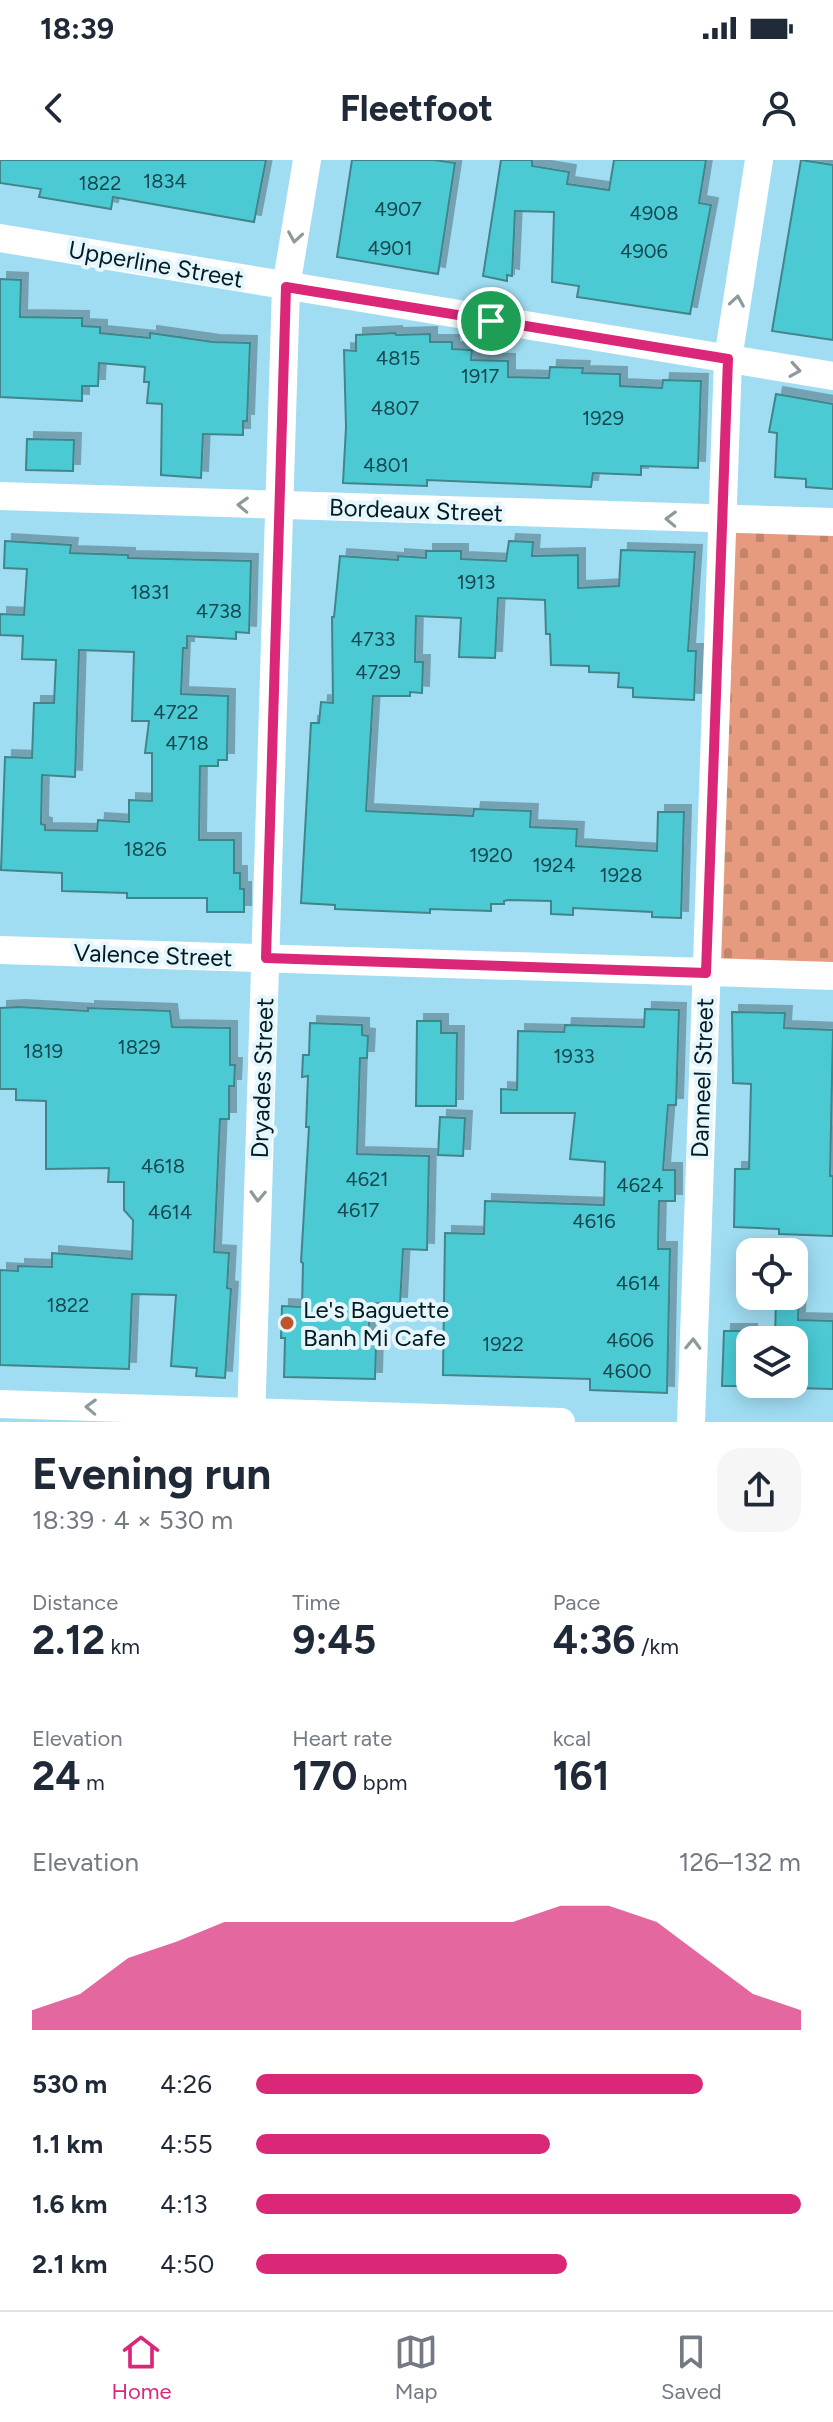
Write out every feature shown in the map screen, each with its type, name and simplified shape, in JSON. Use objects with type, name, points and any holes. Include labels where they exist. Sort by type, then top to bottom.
[{"type":"street","name":"Dryades Street","points":[[251,1417],[286,287],[307,160]]},
{"type":"street","name":"Danneel Street","points":[[691,1422],[728,359],[759,160]]},
{"type":"street","name":"Upperline Street","points":[[0,238],[833,376]]},
{"type":"street","name":"Bordeaux Street","points":[[0,496],[723,521],[833,522]]},
{"type":"street","name":"Valence Street","points":[[0,950],[833,976]]},
{"type":"street","points":[[0,1404],[251,1417],[561,1422]]},
{"type":"green space","points":[[723,521],[833,522],[833,976],[706,973]]},
{"type":"building","points":[[0,160],[266,160],[254,222],[113,197],[111,209],[39,197],[41,189],[0,183]]},
{"type":"building","points":[[352,160],[455,163],[438,274],[337,257]]},
{"type":"building","points":[[501,160],[532,160],[532,166],[569,172],[567,184],[609,190],[614,160],[706,160],[699,203],[711,205],[690,314],[577,297],[579,286],[552,282],[554,212],[515,211],[512,276],[507,275],[507,281],[483,276]]},
{"type":"building","points":[[801,160],[833,165],[833,340],[772,331]]},
{"type":"building","points":[[0,279],[21,280],[20,317],[82,318],[82,326],[100,327],[100,333],[150,338],[150,333],[213,342],[250,343],[247,421],[243,421],[243,435],[203,434],[201,478],[161,475],[162,404],[147,403],[149,382],[144,382],[145,367],[99,363],[98,386],[82,386],[82,401],[0,397]]},
{"type":"building","points":[[430,334],[430,342],[452,342],[452,349],[472,350],[471,360],[508,361],[508,377],[549,378],[550,367],[583,368],[582,373],[620,374],[620,386],[662,388],[663,380],[701,381],[698,468],[641,466],[641,475],[593,473],[591,487],[427,480],[427,486],[343,483],[346,427],[344,350],[356,351],[356,335]]},
{"type":"building","points":[[776,394],[833,404],[833,489],[806,487],[806,479],[775,477],[777,433],[769,432]]},
{"type":"building","points":[[27,439],[74,440],[73,471],[26,470]]},
{"type":"building","points":[[5,541],[71,545],[70,553],[128,555],[128,558],[251,561],[249,633],[236,632],[236,639],[187,636],[187,648],[183,648],[181,694],[228,696],[227,760],[218,760],[218,766],[200,766],[199,840],[234,840],[234,873],[240,873],[244,912],[207,912],[207,898],[127,898],[127,893],[62,891],[62,873],[1,870],[5,757],[32,758],[34,703],[54,703],[56,660],[22,659],[23,636],[0,635],[0,614],[24,615],[27,569],[4,568]],"holes":[[[79,650],[134,652],[132,721],[149,721],[145,753],[152,753],[152,801],[129,800],[129,822],[98,820],[97,831],[45,830],[45,825],[41,824],[42,775],[75,777]]]},
{"type":"building","points":[[509,541],[533,542],[532,556],[578,555],[578,588],[619,586],[621,550],[695,552],[688,651],[696,651],[694,700],[633,697],[633,688],[618,687],[619,673],[589,672],[589,666],[551,665],[545,600],[498,598],[495,658],[459,657],[461,618],[416,616],[415,662],[423,662],[422,693],[373,696],[366,811],[473,816],[474,809],[531,811],[530,827],[577,829],[576,846],[657,851],[658,812],[684,812],[681,918],[652,917],[652,912],[573,908],[573,915],[551,914],[551,901],[508,900],[504,904],[491,904],[491,911],[430,909],[430,913],[335,909],[335,905],[301,903],[311,723],[319,723],[321,702],[333,703],[332,617],[340,556],[398,560],[398,556],[426,558],[426,551],[461,551],[461,559],[506,561]]},
{"type":"building","points":[[0,1008],[170,1011],[172,1027],[230,1028],[230,1065],[235,1065],[234,1086],[229,1086],[229,1119],[220,1119],[214,1252],[229,1253],[227,1288],[231,1289],[225,1378],[196,1376],[197,1368],[171,1366],[176,1295],[132,1294],[129,1369],[0,1365],[0,1270],[18,1271],[18,1266],[52,1267],[52,1253],[132,1259],[133,1220],[124,1210],[124,1182],[108,1182],[109,1168],[46,1169],[46,1101],[16,1100],[16,1089],[0,1089]]},
{"type":"building","points":[[645,1009],[679,1010],[676,1105],[668,1105],[663,1170],[675,1170],[675,1201],[659,1201],[658,1249],[670,1249],[667,1393],[590,1390],[590,1379],[443,1375],[445,1233],[484,1234],[485,1201],[604,1205],[605,1162],[570,1159],[575,1113],[501,1113],[501,1089],[517,1090],[518,1031],[564,1032],[565,1025],[644,1027]]},
{"type":"building","points":[[732,1012],[785,1013],[784,1028],[833,1030],[830,1176],[833,1176],[833,1236],[779,1234],[779,1229],[734,1227],[735,1169],[749,1169],[751,1084],[733,1083]]},
{"type":"building","points":[[417,1021],[441,1021],[441,1033],[457,1033],[456,1106],[416,1106]]},
{"type":"building","points":[[310,1023],[362,1025],[362,1035],[368,1036],[367,1058],[360,1058],[357,1154],[429,1156],[427,1250],[403,1249],[400,1304],[370,1303],[368,1345],[376,1345],[375,1379],[284,1377],[282,1306],[302,1307],[301,1262],[309,1127],[306,1127],[308,1076],[302,1077],[303,1055],[309,1055]]},
{"type":"building","points":[[440,1117],[465,1118],[463,1156],[438,1155]]},
{"type":"building","points":[[776,1310],[798,1310],[798,1320],[833,1321],[833,1389],[808,1388],[808,1326],[775,1326]]},
{"type":"building","points":[[724,1331],[736,1331],[736,1386],[722,1386]]},
{"type":"place","name":"Le's Baguette Banh Mi Cafe","points":[[287,1323]]},
{"type":"route","points":[[286,287],[491,321],[728,359],[706,973],[266,958],[286,287]]}]
